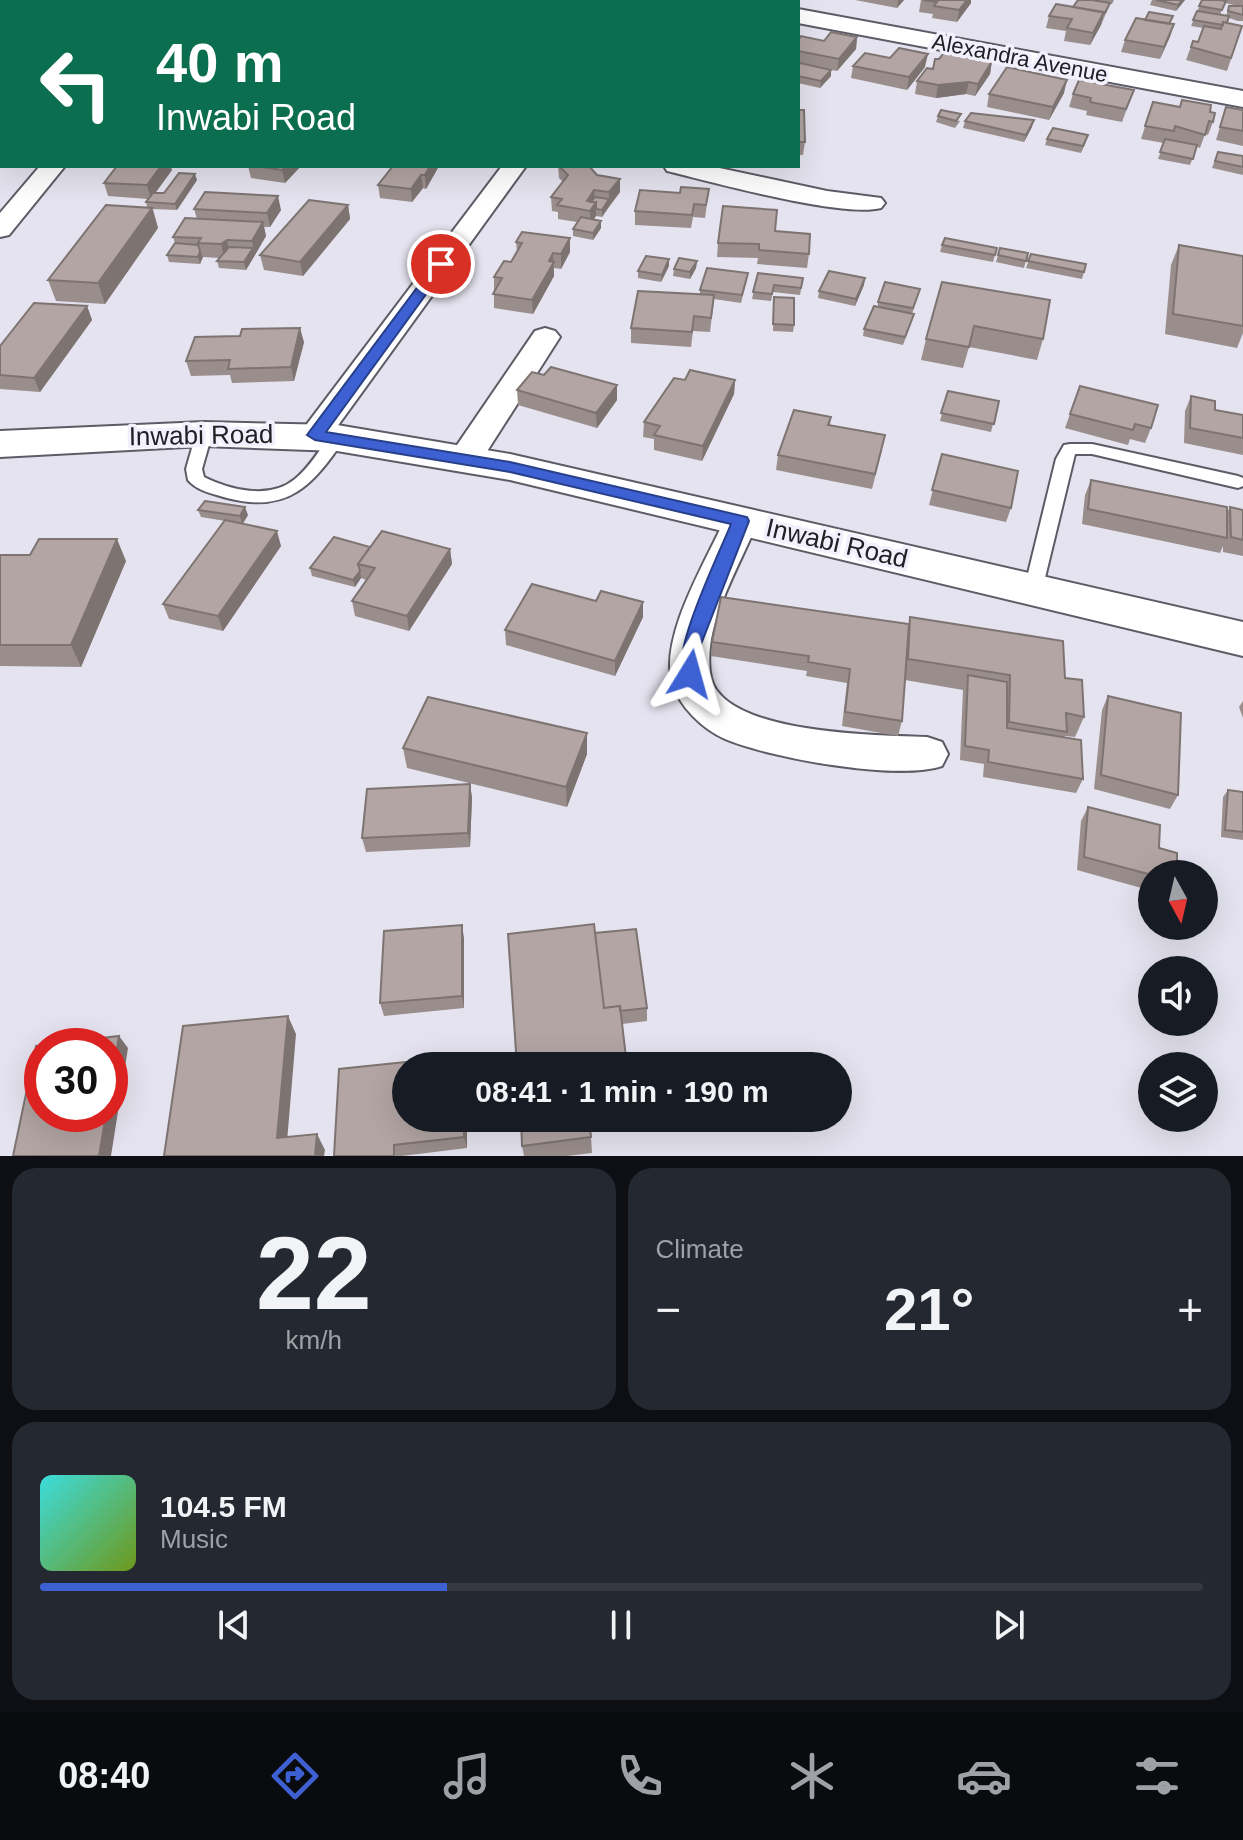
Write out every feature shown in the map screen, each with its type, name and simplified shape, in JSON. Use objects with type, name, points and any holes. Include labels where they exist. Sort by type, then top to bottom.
[{"type":"street","name":"Alexandra Avenue","points":[[800,16],[1243,99]]},
{"type":"street","points":[[0,229],[51,168]]},
{"type":"street","points":[[326,436],[513,168]]},
{"type":"street","points":[[685,168],[827,199],[872,203]]},
{"type":"street","points":[[465,459],[545,337]]},
{"type":"street","name":"Inwabi Road","points":[[0,444],[204,434],[326,436],[465,459],[1243,639]]},
{"type":"street","points":[[741,521],[691,647],[690,674],[700,703],[752,733],[798,746],[927,754]]},
{"type":"lane","points":[[204,434],[194,469],[196,480],[207,487],[252,495],[285,493],[300,485],[326,436]]},
{"type":"lane","points":[[1033,590],[1064,459],[1070,449],[1092,449],[1238,482]]},
{"type":"building","points":[[923,0],[967,0],[959,10],[934,6],[937,2]]},
{"type":"building","points":[[1078,0],[1110,3],[1105,13],[1073,7]]},
{"type":"building","points":[[1156,0],[1182,0],[1178,5]]},
{"type":"building","points":[[1202,0],[1226,1],[1222,10],[1199,6]]},
{"type":"building","points":[[1056,4],[1104,12],[1093,33],[1067,28],[1072,19],[1049,16]]},
{"type":"building","points":[[1229,6],[1243,6],[1243,15],[1228,11]]},
{"type":"building","points":[[1197,11],[1229,16],[1223,25],[1193,20]]},
{"type":"building","points":[[1149,12],[1173,16],[1169,24],[1145,20]]},
{"type":"building","points":[[1136,18],[1174,24],[1164,47],[1125,40]]},
{"type":"building","points":[[1223,22],[1242,26],[1231,58],[1191,47],[1193,41],[1198,42],[1204,26],[1221,29]]},
{"type":"building","points":[[831,32],[857,37],[839,59],[800,51],[801,36],[824,41]]},
{"type":"building","points":[[899,48],[928,54],[909,77],[853,66],[865,53],[890,58]]},
{"type":"building","points":[[946,50],[992,61],[978,84],[938,85],[917,81],[927,68],[933,69],[935,59],[939,59]]},
{"type":"building","points":[[800,63],[831,70],[821,81],[800,76]]},
{"type":"building","points":[[1007,67],[1067,80],[1053,107],[989,94]]},
{"type":"building","points":[[1079,80],[1134,90],[1126,109],[1090,102],[1091,98],[1073,94]]},
{"type":"building","points":[[1182,100],[1211,105],[1210,112],[1215,113],[1205,135],[1175,126],[1174,131],[1145,126],[1153,102],[1180,107]]},
{"type":"building","points":[[1226,107],[1243,110],[1243,131],[1220,127]]},
{"type":"building","points":[[800,110],[804,110],[805,142],[800,142]]},
{"type":"building","points":[[941,110],[961,114],[956,121],[938,116]]},
{"type":"building","points":[[971,113],[1034,120],[1026,135],[965,121]]},
{"type":"building","points":[[1053,128],[1088,135],[1083,146],[1047,139]]},
{"type":"building","points":[[1165,139],[1197,145],[1193,159],[1160,152]]},
{"type":"building","points":[[1218,152],[1243,156],[1243,167],[1215,161]]},
{"type":"building","points":[[115,168],[160,168],[147,185],[104,183]]},
{"type":"building","points":[[391,168],[429,168],[411,189],[378,185]]},
{"type":"building","points":[[561,168],[591,168],[597,175],[620,179],[609,192],[594,190],[587,201],[596,202],[590,211],[557,205],[562,199],[551,197],[568,175]]},
{"type":"building","points":[[179,173],[195,174],[175,204],[146,202],[153,193],[164,193]]},
{"type":"building","points":[[681,187],[709,189],[706,205],[694,204],[692,215],[635,211],[640,190],[680,193]]},
{"type":"building","points":[[205,192],[278,196],[267,213],[194,209]]},
{"type":"building","points":[[595,197],[609,199],[602,210],[596,209],[596,202],[591,202]]},
{"type":"building","points":[[309,200],[348,205],[300,262],[260,255]]},
{"type":"building","points":[[106,205],[152,208],[98,283],[48,280]]},
{"type":"building","points":[[723,206],[777,210],[775,231],[810,234],[809,254],[759,250],[759,244],[718,243]]},
{"type":"building","points":[[581,217],[601,221],[593,233],[573,229]]},
{"type":"building","points":[[185,218],[263,222],[252,241],[198,243],[201,238],[173,237]]},
{"type":"building","points":[[522,232],[570,238],[561,254],[553,253],[549,261],[554,262],[532,300],[493,294],[502,278],[494,277],[504,261],[511,262],[522,243],[516,242]]},
{"type":"building","points":[[945,238],[997,248],[995,255],[942,245]]},
{"type":"building","points":[[175,243],[198,245],[198,257],[167,255]]},
{"type":"building","points":[[1179,245],[1243,256],[1243,326],[1173,314]]},
{"type":"building","points":[[229,247],[253,248],[244,262],[217,261]]},
{"type":"building","points":[[1000,248],[1028,253],[1026,261],[998,255]]},
{"type":"building","points":[[1031,254],[1086,264],[1084,272],[1028,261]]},
{"type":"building","points":[[646,256],[669,259],[662,275],[638,271]]},
{"type":"building","points":[[679,258],[697,261],[690,272],[674,269]]},
{"type":"building","points":[[707,268],[748,273],[742,295],[700,290]]},
{"type":"building","points":[[829,271],[865,278],[856,299],[819,291]]},
{"type":"building","points":[[758,273],[803,278],[801,288],[774,285],[772,294],[753,292]]},
{"type":"building","points":[[885,282],[920,289],[913,308],[878,302]]},
{"type":"building","points":[[942,282],[1050,300],[1043,339],[974,326],[969,347],[926,339]]},
{"type":"building","points":[[638,291],[714,295],[711,318],[694,316],[692,332],[631,328]]},
{"type":"building","points":[[774,297],[794,298],[794,325],[773,324]]},
{"type":"building","points":[[34,303],[87,306],[34,378],[0,375],[0,346]]},
{"type":"building","points":[[874,306],[914,314],[905,337],[864,329]]},
{"type":"building","points":[[300,328],[291,367],[228,369],[230,360],[186,361],[195,337],[240,336],[242,329]]},
{"type":"building","points":[[551,367],[617,385],[596,413],[517,390],[532,372],[544,375]]},
{"type":"building","points":[[690,370],[735,380],[703,446],[654,435],[660,426],[644,422],[674,378],[685,380]]},
{"type":"building","points":[[1080,386],[1158,405],[1151,428],[1135,424],[1133,430],[1070,414]]},
{"type":"building","points":[[948,391],[999,401],[994,424],[941,413]]},
{"type":"building","points":[[1191,396],[1215,401],[1215,410],[1243,415],[1243,438],[1190,428]]},
{"type":"building","points":[[794,410],[831,417],[828,425],[885,435],[875,474],[778,455]]},
{"type":"building","points":[[942,454],[1018,471],[1011,508],[932,490]]},
{"type":"building","points":[[1091,480],[1227,507],[1227,538],[1088,509]]},
{"type":"building","points":[[205,501],[245,507],[240,516],[198,510]]},
{"type":"building","points":[[1230,507],[1243,510],[1243,540],[1231,537]]},
{"type":"building","points":[[225,520],[277,531],[218,616],[163,604]]},
{"type":"building","points":[[382,531],[450,549],[407,616],[352,601],[375,568],[358,564]]},
{"type":"building","points":[[334,537],[370,547],[358,564],[360,571],[353,580],[310,568]]},
{"type":"building","points":[[39,539],[117,539],[71,645],[0,645],[0,555],[30,555]]},
{"type":"building","points":[[532,584],[596,601],[601,591],[643,602],[615,661],[505,630]]},
{"type":"building","points":[[721,597],[909,624],[902,721],[845,712],[850,669],[808,662],[809,656],[712,642]]},
{"type":"building","points":[[910,617],[1063,641],[1065,678],[1082,680],[1084,717],[1066,713],[1067,732],[1009,722],[1010,675],[908,659]]},
{"type":"building","points":[[968,675],[1007,682],[1007,728],[1081,740],[1083,779],[988,762],[989,750],[965,746]]},
{"type":"building","points":[[1108,696],[1181,713],[1178,795],[1101,775]]},
{"type":"building","points":[[428,697],[587,733],[566,787],[403,748]]},
{"type":"building","points":[[470,784],[468,833],[362,838],[367,789]]},
{"type":"building","points":[[1228,790],[1243,792],[1243,832],[1225,830]]},
{"type":"building","points":[[1088,807],[1160,825],[1159,848],[1177,853],[1177,860],[1138,860],[1138,871],[1084,857]]},
{"type":"building","points":[[594,924],[604,1008],[620,1006],[625,1052],[516,1052],[508,934]]},
{"type":"building","points":[[462,925],[462,996],[380,1003],[384,931]]},
{"type":"building","points":[[636,929],[647,1008],[620,1011],[620,1006],[604,1008],[595,933]]},
{"type":"building","points":[[288,1016],[277,1138],[317,1134],[315,1156],[164,1156],[183,1026]]},
{"type":"building","points":[[392,1063],[392,1132],[464,1132],[464,1137],[394,1145],[394,1156],[334,1156],[339,1069]]},
{"type":"building","points":[[24,1103],[24,1132],[103,1132],[99,1156],[13,1156]]},
{"type":"building","points":[[522,1132],[590,1132],[591,1137],[522,1146]]},
{"type":"route","points":[[441,264],[315,435],[510,467],[741,521],[691,647],[690,674]]}]
